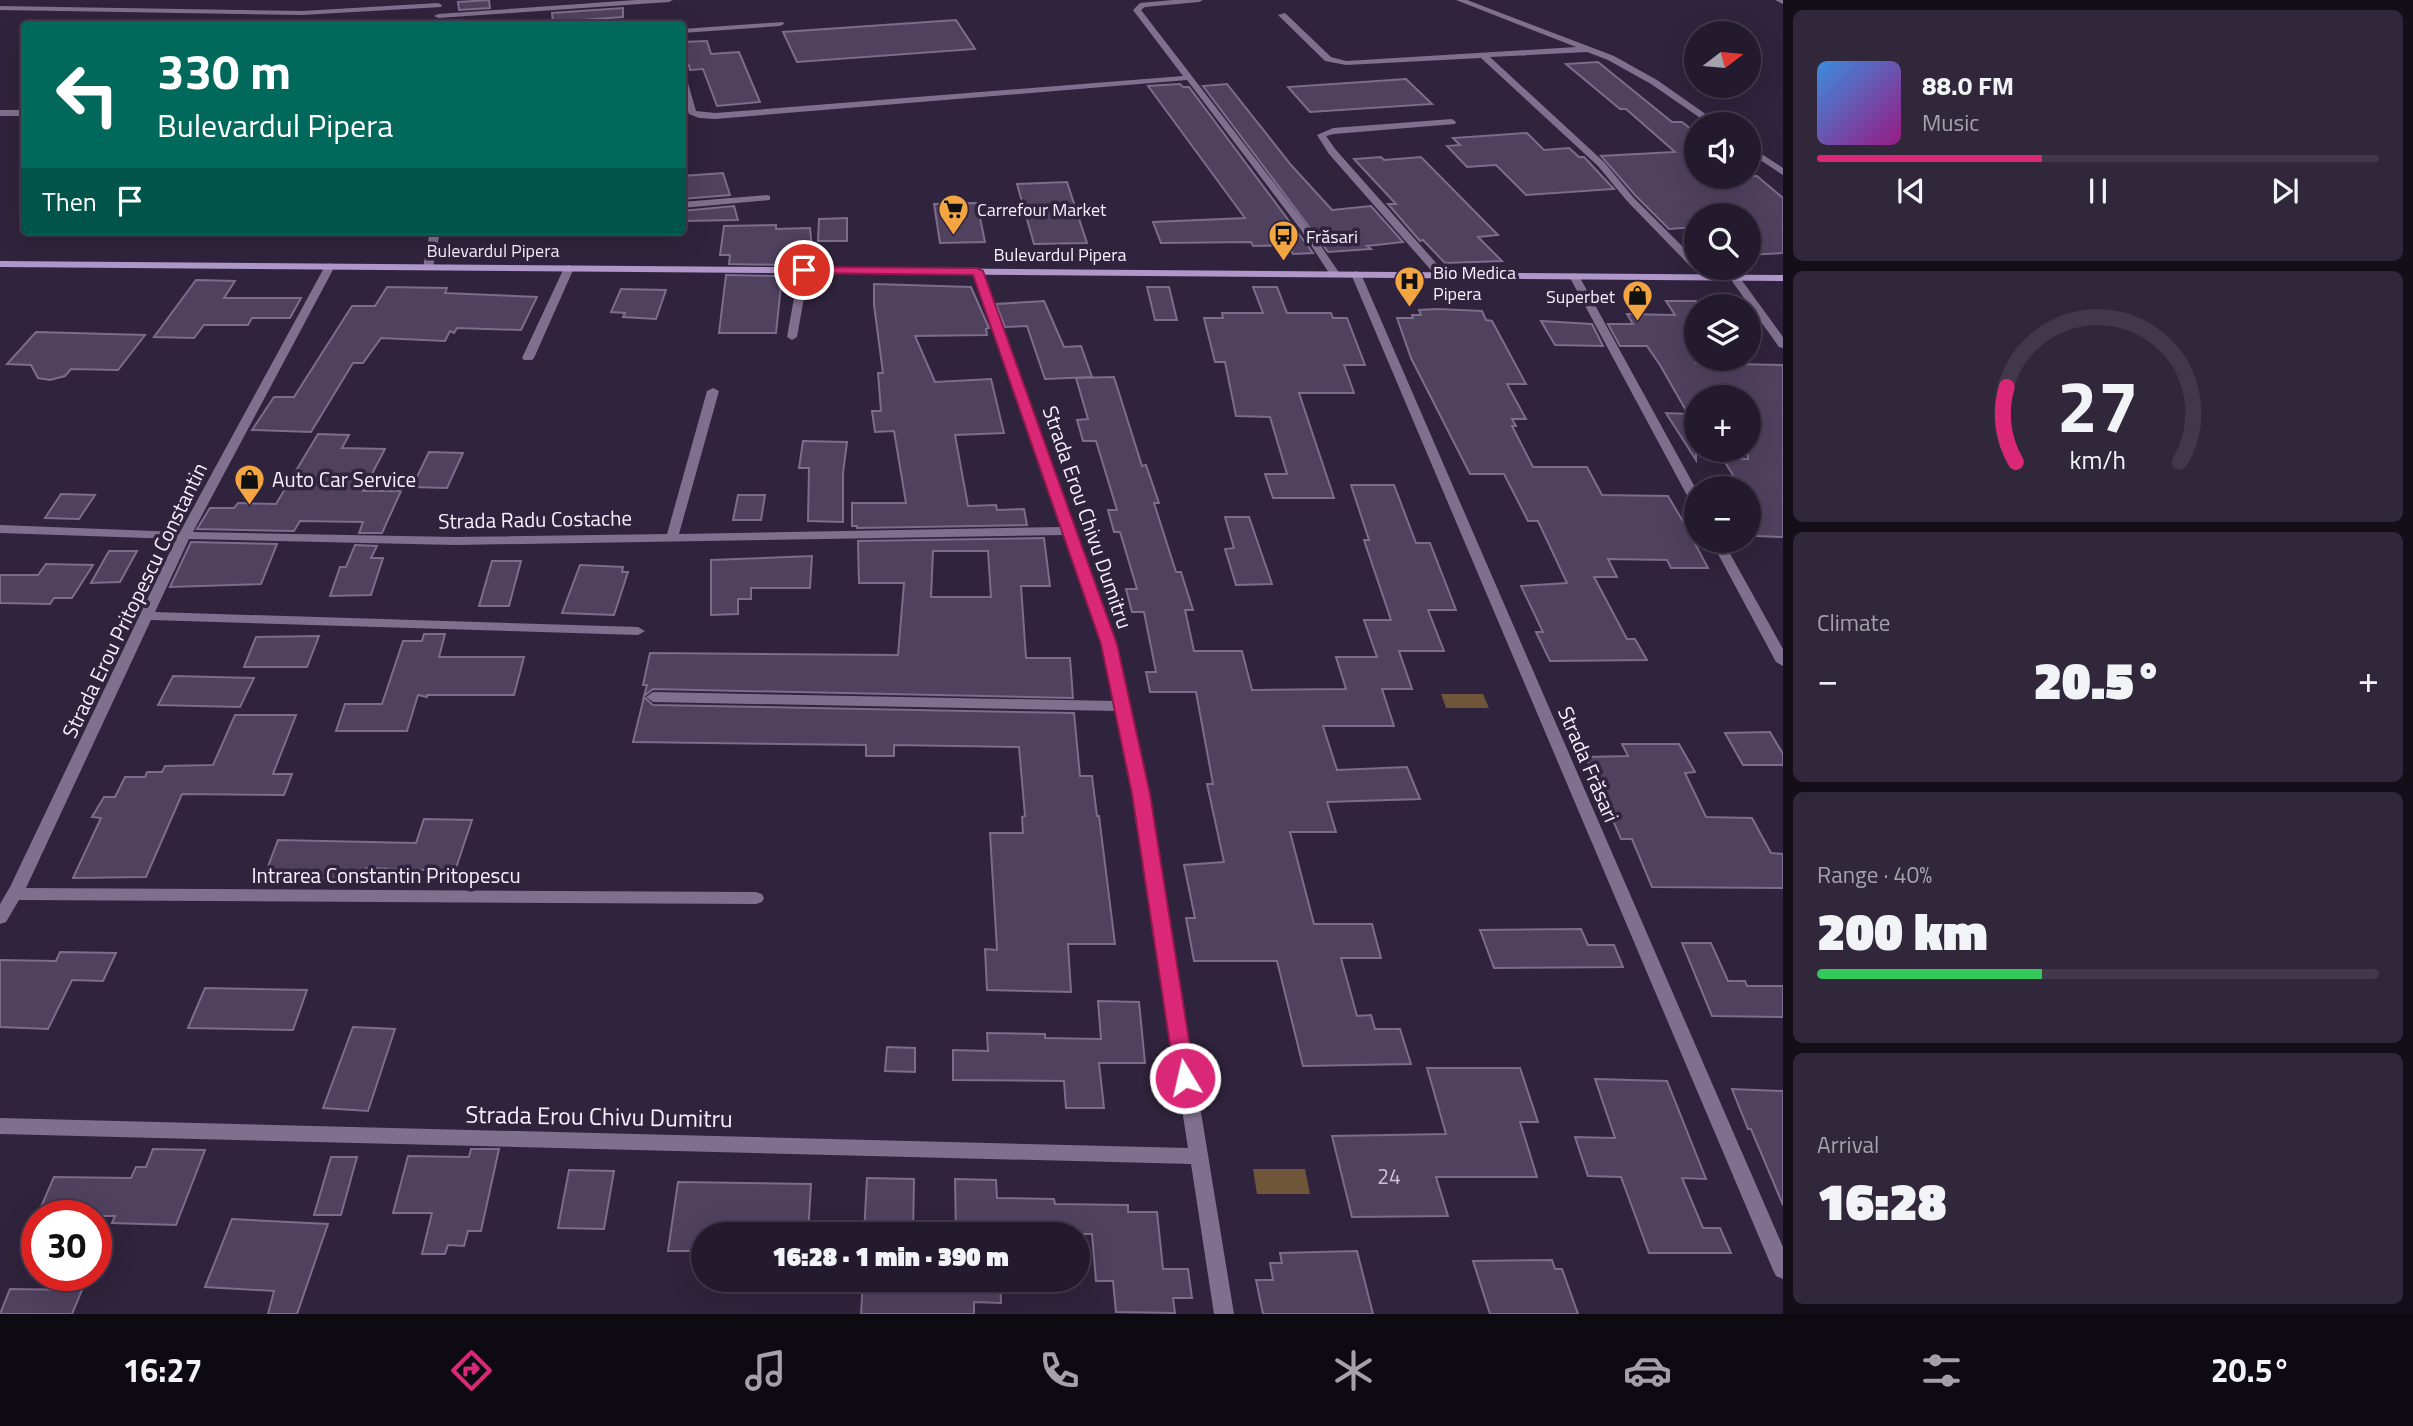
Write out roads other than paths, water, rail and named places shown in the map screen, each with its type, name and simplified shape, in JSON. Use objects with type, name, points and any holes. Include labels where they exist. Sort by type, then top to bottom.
[{"type":"main road","name":"Bulevardul Pipera","points":[[0,264],[1574,276],[1684,271]]},
{"type":"main road","name":"Bulevardul Pipera","points":[[1761,278],[1783,278]]},
{"type":"street","points":[[32,9],[40,0]]},
{"type":"street","points":[[0,8],[302,13],[438,3],[438,20],[669,0]]},
{"type":"street","points":[[1199,0],[1143,5],[1137,10],[1186,78],[1305,229],[1335,274]]},
{"type":"street","points":[[1460,0],[1591,48],[1640,74],[1696,112]]},
{"type":"street","points":[[1282,15],[1324,56],[1336,62],[1591,48]]},
{"type":"street","points":[[686,31],[780,24]]},
{"type":"street","points":[[1483,55],[1601,164],[1630,199],[1684,255]]},
{"type":"street","points":[[686,90],[692,112],[705,116],[1186,78]]},
{"type":"street","points":[[0,113],[21,113]]},
{"type":"street","points":[[1441,275],[1332,152],[1321,139],[1321,135],[1332,131],[1452,122]]},
{"type":"street","points":[[1761,157],[1783,172]]},
{"type":"street","points":[[686,205],[767,198]]},
{"type":"street","points":[[428,267],[434,235]]},
{"type":"street","name":"Strada Erou Pritopescu Constantin","points":[[0,918],[11,890],[184,536],[330,267]]},
{"type":"street","points":[[528,358],[569,268]]},
{"type":"street","points":[[792,337],[804,270]]},
{"type":"street","name":"Strada Erou Chivu Dumitru","points":[[977,271],[1109,644],[1141,794],[1224,1314]]},
{"type":"street","name":"Strada Frăsari","points":[[1356,274],[1783,1270]]},
{"type":"street","points":[[1574,276],[1684,479]]},
{"type":"street","points":[[1736,280],[1783,345]]},
{"type":"street","points":[[672,537],[713,391]]},
{"type":"street","name":"Strada Radu Costache","points":[[0,528],[184,536],[456,541],[1070,531]]},
{"type":"street","points":[[1724,553],[1783,662]]},
{"type":"street","points":[[147,616],[638,631]]},
{"type":"street","points":[[653,696],[1122,706]]},
{"type":"street","name":"Intrarea Constantin Pritopescu","points":[[11,890],[756,898]]},
{"type":"street","name":"Strada Erou Chivu Dumitru","points":[[0,1126],[1197,1156]]},
{"type":"place","name":"Carrefour Market","points":[[954,236]]},
{"type":"place","name":"Frăsari","points":[[1283,263]]},
{"type":"place","name":"Bio Medica Pipera","points":[[1410,309]]},
{"type":"place","name":"Superbet","points":[[1638,323]]},
{"type":"place","name":"Auto Car Service","points":[[249,506]]}]
